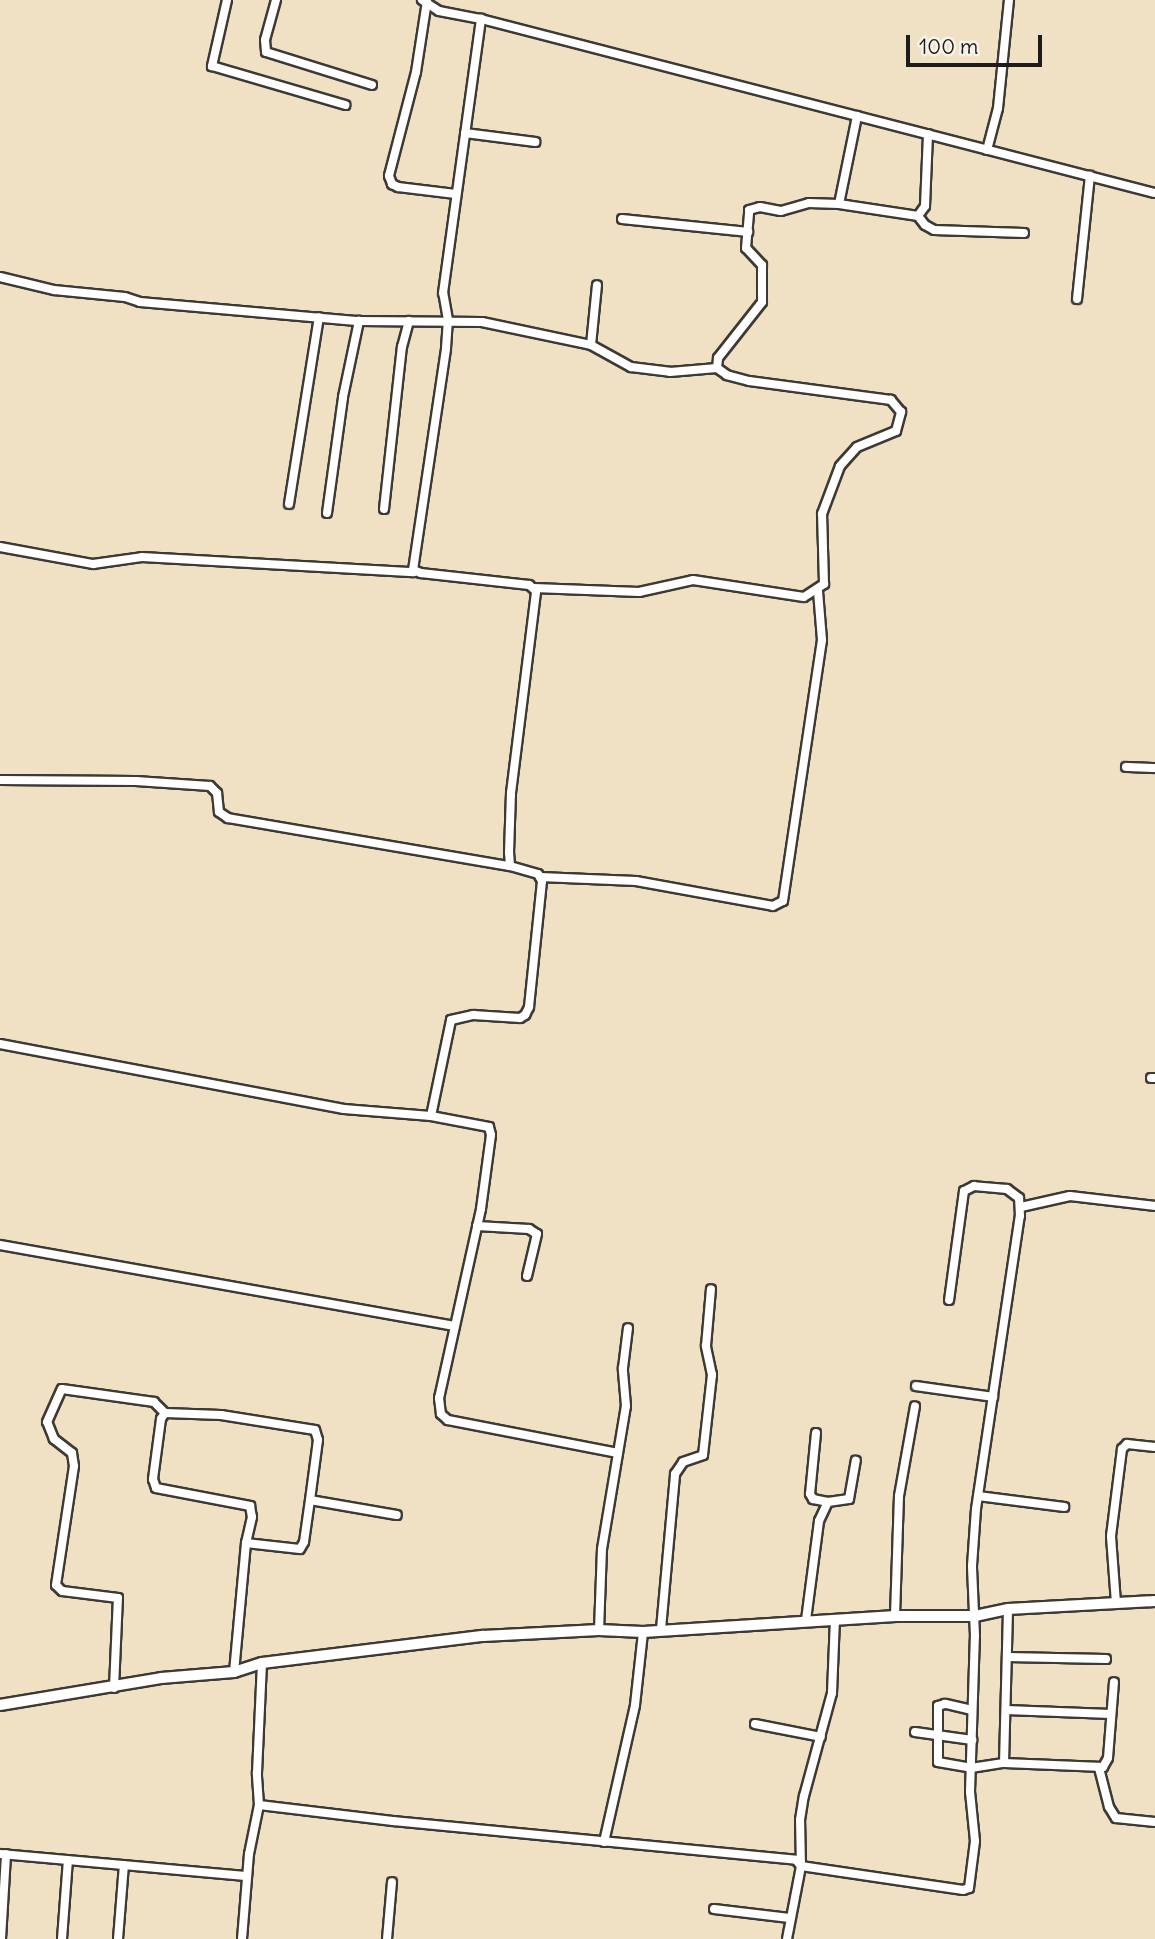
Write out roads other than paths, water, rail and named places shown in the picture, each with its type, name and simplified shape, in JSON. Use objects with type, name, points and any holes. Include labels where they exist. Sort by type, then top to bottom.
[{"type":"street","points":[[227,0],[212,66],[345,105]]},
{"type":"street","points":[[276,0],[265,40],[266,52],[372,85]]},
{"type":"street","points":[[987,150],[998,108],[1009,0]]},
{"type":"street","points":[[456,194],[398,187],[392,184],[389,176],[416,72],[424,1],[439,10],[1155,192]]},
{"type":"street","points":[[414,572],[448,320],[443,293],[481,19]]},
{"type":"street","points":[[839,204],[857,116]]},
{"type":"street","points":[[465,133],[535,142]]},
{"type":"street","points":[[918,216],[925,206],[928,134]]},
{"type":"street","points":[[1077,299],[1090,176]]},
{"type":"street","points":[[716,368],[718,358],[762,302],[762,265],[748,251],[749,210],[754,208],[781,211],[809,204],[839,204],[918,216],[925,226],[934,230],[1024,233]]},
{"type":"street","points":[[622,219],[748,232]]},
{"type":"street","points":[[0,277],[54,290],[125,297],[140,302],[359,321],[448,320],[497,324],[591,345],[631,367],[670,372],[716,368],[727,375],[749,381],[891,400],[901,412],[899,426],[895,432],[857,447],[840,466],[822,514],[826,577],[818,591],[822,640],[783,901],[773,906],[690,889],[615,879],[540,877],[510,866],[228,818],[219,813],[217,793],[210,786],[136,781],[0,780]]},
{"type":"street","points":[[591,345],[597,285]]},
{"type":"street","points":[[289,504],[319,317]]},
{"type":"street","points":[[327,513],[343,397],[359,321]]},
{"type":"street","points":[[384,509],[402,347],[409,321]]},
{"type":"street","points":[[0,547],[93,564],[153,558],[414,572],[534,588],[639,592],[693,580],[804,597],[818,591]]},
{"type":"street","points":[[510,866],[511,793],[536,596],[534,588]]},
{"type":"street","points":[[1126,767],[1155,768]]},
{"type":"street","points":[[431,1116],[451,1020],[480,1015],[520,1018],[529,1007],[540,877]]},
{"type":"street","points":[[0,1044],[344,1109],[431,1116],[485,1125],[490,1130],[477,1226],[438,1406],[448,1420],[618,1453]]},
{"type":"street","points":[[259,1805],[796,1860],[801,1866],[963,1890],[969,1888],[975,1850],[970,1792],[975,1616],[972,1566],[978,1496],[1021,1207],[1018,1198],[1007,1189],[974,1185],[964,1191],[949,1300]]},
{"type":"street","points":[[1021,1207],[1070,1196],[1155,1206]]},
{"type":"street","points":[[477,1226],[529,1229],[537,1234],[527,1276]]},
{"type":"street","points":[[0,1245],[456,1326]]},
{"type":"street","points":[[661,1629],[675,1474],[683,1462],[703,1455],[712,1375],[706,1346],[711,1289]]},
{"type":"street","points":[[599,1630],[602,1549],[626,1406],[623,1368],[628,1328]]},
{"type":"street","points":[[916,1386],[993,1397]]},
{"type":"street","points":[[114,1688],[118,1598],[62,1591],[57,1585],[74,1458],[54,1439],[47,1422],[61,1389],[154,1402],[165,1413],[221,1415],[315,1430],[318,1440],[300,1549],[246,1543]]},
{"type":"street","points":[[895,1616],[899,1496],[915,1406]]},
{"type":"street","points":[[165,1413],[161,1419],[153,1484],[163,1490],[250,1506],[252,1517],[246,1543],[234,1672]]},
{"type":"street","points":[[816,1433],[810,1494],[813,1499],[828,1502],[849,1499],[856,1461]]},
{"type":"street","points":[[1116,1603],[1110,1544],[1122,1449],[1127,1444],[1155,1447]]},
{"type":"street","points":[[978,1496],[1063,1507]]},
{"type":"street","points":[[310,1500],[397,1516]]},
{"type":"street","points":[[806,1620],[814,1544],[828,1502]]},
{"type":"street","points":[[0,1705],[161,1678],[234,1672],[262,1664],[483,1636],[599,1630],[643,1632],[895,1616],[975,1616],[1008,1609],[1155,1601]]},
{"type":"street","points":[[1004,1763],[1008,1609]]},
{"type":"street","points":[[786,1939],[801,1866],[800,1820],[832,1693],[835,1619]]},
{"type":"street","points":[[604,1842],[610,1804],[635,1705],[643,1632]]},
{"type":"street","points":[[1007,1657],[1106,1660]]},
{"type":"street","points":[[242,1939],[247,1876],[259,1805],[257,1773],[262,1664]]},
{"type":"street","points":[[972,1710],[941,1704],[937,1709],[937,1762],[971,1768],[1004,1763],[1100,1768],[1108,1758],[1114,1682]]},
{"type":"street","points":[[1006,1710],[1111,1714]]},
{"type":"street","points":[[755,1724],[821,1737]]},
{"type":"street","points":[[915,1732],[972,1740]]},
{"type":"street","points":[[1100,1768],[1109,1807],[1116,1818],[1155,1822]]},
{"type":"street","points":[[1,1939],[3,1854],[247,1876]]},
{"type":"street","points":[[62,1939],[68,1860]]},
{"type":"street","points":[[118,1939],[124,1865]]},
{"type":"street","points":[[387,1939],[392,1882]]},
{"type":"street","points":[[714,1909],[789,1918]]}]
